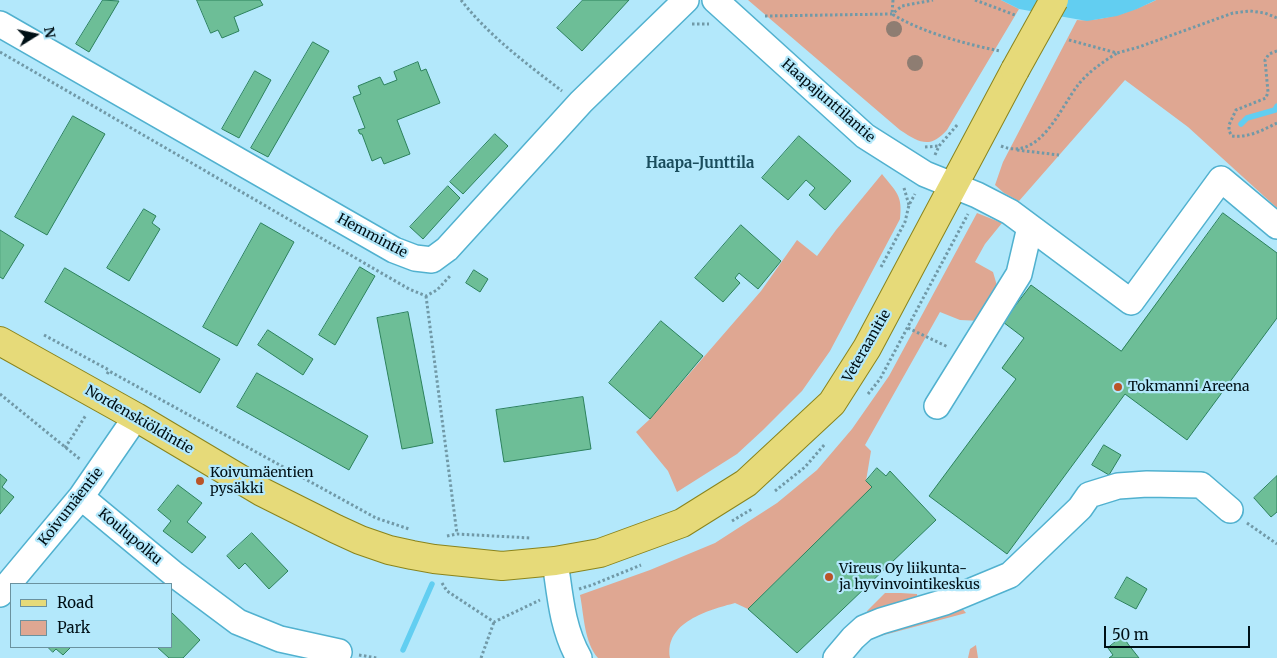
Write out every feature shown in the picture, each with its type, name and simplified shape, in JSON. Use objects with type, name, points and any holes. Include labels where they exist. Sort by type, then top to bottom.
[{"type":"main road","name":"Veteraanitie","points":[[555,561],[600,553],[682,523],[746,483],[832,403],[965,191],[1009,61],[1054,0]]},
{"type":"main road","name":"Nordenskiöldintie","points":[[0,341],[136,417],[262,492],[336,529],[389,550],[434,559],[502,566],[555,561]]},
{"type":"street","name":"Hemmintie","points":[[0,24],[394,250],[415,258],[432,260],[446,249],[581,102],[686,0]]},
{"type":"street","name":"Haapajunttilantie","points":[[715,0],[866,136],[925,174],[1010,212],[1131,302],[1222,180],[1277,226]]},
{"type":"street","points":[[937,406],[1018,274],[1030,227]]},
{"type":"street","name":"Koivumäentie","points":[[0,594],[81,497],[136,417]]},
{"type":"street","points":[[836,658],[864,628],[945,602],[1010,575],[1080,508],[1090,495],[1118,486],[1147,484],[1201,485],[1230,510]]},
{"type":"street","name":"Koulupolku","points":[[81,497],[175,574],[238,622],[280,639],[339,652]]},
{"type":"street","points":[[555,561],[563,619],[571,643],[579,658]]},
{"type":"path","points":[[461,0],[474,17],[512,52],[562,91],[581,102]]},
{"type":"path","points":[[892,14],[893,0]]},
{"type":"path","points":[[892,14],[902,6],[933,0]]},
{"type":"path","points":[[975,0],[1015,14]]},
{"type":"path","points":[[1017,150],[1026,147],[1038,139],[1054,122],[1079,83],[1116,53],[1149,44],[1233,13],[1250,11],[1266,13],[1277,18]]},
{"type":"path","points":[[760,16],[892,14],[902,20],[1009,61]]},
{"type":"path","points":[[686,27],[693,24],[707,23],[713,25]]},
{"type":"path","points":[[1069,40],[1116,53]]},
{"type":"path","points":[[1277,51],[1269,54],[1265,60],[1268,92],[1266,98],[1236,110],[1229,125],[1229,131],[1232,136],[1250,136],[1258,130],[1277,123]]},
{"type":"path","points":[[0,52],[409,289],[426,296]]},
{"type":"path","points":[[879,272],[904,222],[909,205],[939,146]]},
{"type":"path","points":[[998,155],[1003,147],[1059,155]]},
{"type":"path","points":[[901,183],[909,205]]},
{"type":"path","points":[[864,398],[880,379],[908,328],[965,191]]},
{"type":"path","points":[[426,296],[437,290],[453,272]]},
{"type":"path","points":[[426,296],[457,534]]},
{"type":"path","points":[[908,328],[968,357]]},
{"type":"path","points":[[44,335],[109,370]]},
{"type":"path","points":[[0,394],[65,448],[100,471]]},
{"type":"path","points":[[774,491],[804,467],[829,439]]},
{"type":"path","points":[[728,524],[744,515],[759,503]]},
{"type":"path","points":[[1230,510],[1277,544]]},
{"type":"path","points":[[494,622],[447,591],[433,571],[438,536],[457,534],[532,538]]},
{"type":"path","points":[[481,658],[494,622],[530,603],[592,585],[643,564]]},
{"type":"path","points":[[339,652],[377,658]]},
{"type":"green space","points":[[748,0],[1001,0],[1019,9],[947,130],[935,140],[925,142],[919,141],[900,130]]},
{"type":"green space","points":[[1156,0],[1277,0],[1277,208],[1188,127],[1125,80],[1019,201],[1004,193],[995,185],[1003,162],[1077,20],[1118,15]]},
{"type":"green space","points":[[882,174],[895,190],[899,199],[900,219],[830,351],[802,391],[737,454],[677,492],[668,471],[636,432],[650,419],[761,291],[797,240],[817,256]]},
{"type":"green space","points":[[977,213],[1002,223],[985,244],[975,262],[993,272],[998,289],[981,321],[960,320],[940,312],[865,445],[871,451],[866,481],[872,487],[748,609],[735,603],[701,614],[681,627],[674,635],[670,646],[670,658],[598,658],[593,652],[587,636],[580,595],[650,570],[715,543],[777,503],[817,470],[852,429],[889,376]]},
{"type":"green space","points":[[885,593],[917,594],[917,599],[868,615],[867,611]]},
{"type":"green space","points":[[961,607],[966,613],[869,639],[859,648],[854,658],[844,658],[867,636]]},
{"type":"green space","points":[[976,645],[978,658],[968,658],[970,649]]},
{"type":"water","points":[[1001,0],[1156,0],[1117,16],[1087,21],[1019,9]]},
{"type":"building","points":[[103,0],[119,1],[89,52],[76,44]]},
{"type":"building","points":[[197,0],[260,0],[263,5],[234,17],[239,31],[222,38],[218,30],[211,33]]},
{"type":"building","points":[[583,0],[629,0],[582,51],[557,28]]},
{"type":"building","points":[[313,42],[329,51],[268,157],[251,148]]},
{"type":"building","points":[[418,62],[421,71],[426,69],[440,103],[397,120],[410,154],[384,164],[381,157],[372,161],[362,134],[358,130],[365,128],[353,97],[361,94],[358,86],[380,77],[384,85],[397,80],[394,72]]},
{"type":"building","points":[[255,71],[271,80],[239,138],[222,129]]},
{"type":"building","points":[[73,116],[105,134],[47,235],[15,217]]},
{"type":"building","points":[[495,134],[508,146],[463,194],[450,182]]},
{"type":"building","points":[[799,136],[851,181],[825,210],[809,195],[815,188],[806,180],[788,200],[762,178]]},
{"type":"building","points":[[448,186],[460,198],[423,239],[410,227]]},
{"type":"building","points":[[144,209],[156,216],[152,223],[160,229],[129,281],[107,268]]},
{"type":"building","name":"Tokmanni Areena","points":[[1223,213],[1277,253],[1277,318],[1187,440],[1125,394],[1007,554],[929,496],[1016,379],[1002,368],[1024,338],[1003,322],[1031,285],[1121,351]]},
{"type":"building","points":[[261,223],[294,242],[237,346],[203,327]]},
{"type":"building","points":[[741,225],[781,261],[758,289],[739,273],[735,278],[740,283],[723,302],[695,278]]},
{"type":"building","points":[[0,230],[24,245],[3,279],[0,277]]},
{"type":"building","points":[[360,267],[375,276],[335,345],[319,335]]},
{"type":"building","points":[[65,268],[220,359],[200,393],[45,302]]},
{"type":"building","points":[[474,270],[488,279],[480,292],[466,283]]},
{"type":"building","points":[[408,312],[433,443],[402,449],[377,318]]},
{"type":"building","points":[[661,321],[703,356],[650,419],[609,383]]},
{"type":"building","points":[[268,330],[313,359],[303,375],[258,345]]},
{"type":"building","points":[[257,373],[368,436],[349,470],[237,407]]},
{"type":"building","points":[[583,397],[591,449],[504,462],[496,410]]},
{"type":"building","points":[[1104,445],[1121,455],[1109,475],[1092,465]]},
{"type":"building","name":"Vireus Oy liikunta- ja hyvinvointikeskus","points":[[877,468],[886,476],[890,471],[936,520],[797,653],[748,609],[872,487],[866,481]]},
{"type":"building","points":[[0,474],[7,480],[2,487],[14,497],[0,514]]},
{"type":"building","points":[[1277,476],[1277,512],[1271,517],[1254,498]]},
{"type":"building","points":[[178,485],[202,503],[187,522],[206,537],[192,553],[163,531],[171,521],[158,510]]},
{"type":"building","points":[[252,533],[288,571],[269,589],[245,563],[239,569],[227,556]]},
{"type":"building","points":[[1127,577],[1147,589],[1136,609],[1115,598]]},
{"type":"building","points":[[172,613],[200,640],[183,658],[169,658],[158,648],[172,648]]},
{"type":"building","points":[[1123,636],[1139,658],[1109,658],[1113,655],[1108,648]]},
{"type":"building","points":[[49,648],[70,648],[63,655],[56,649],[53,652]]},
{"type":"waterway","points":[[1241,124],[1247,118],[1275,110],[1277,106]]},
{"type":"waterway","points":[[403,650],[432,584]]},
{"type":"place","name":"Tokmanni Areena","points":[[1118,387]]},
{"type":"place","name":"Koivumäentien pysäkki","points":[[200,481]]},
{"type":"place","name":"Vireus Oy liikunta- ja hyvinvointikeskus","points":[[829,577]]},
{"type":"district","name":"Haapa-Junttila","points":[[700,164]]}]
